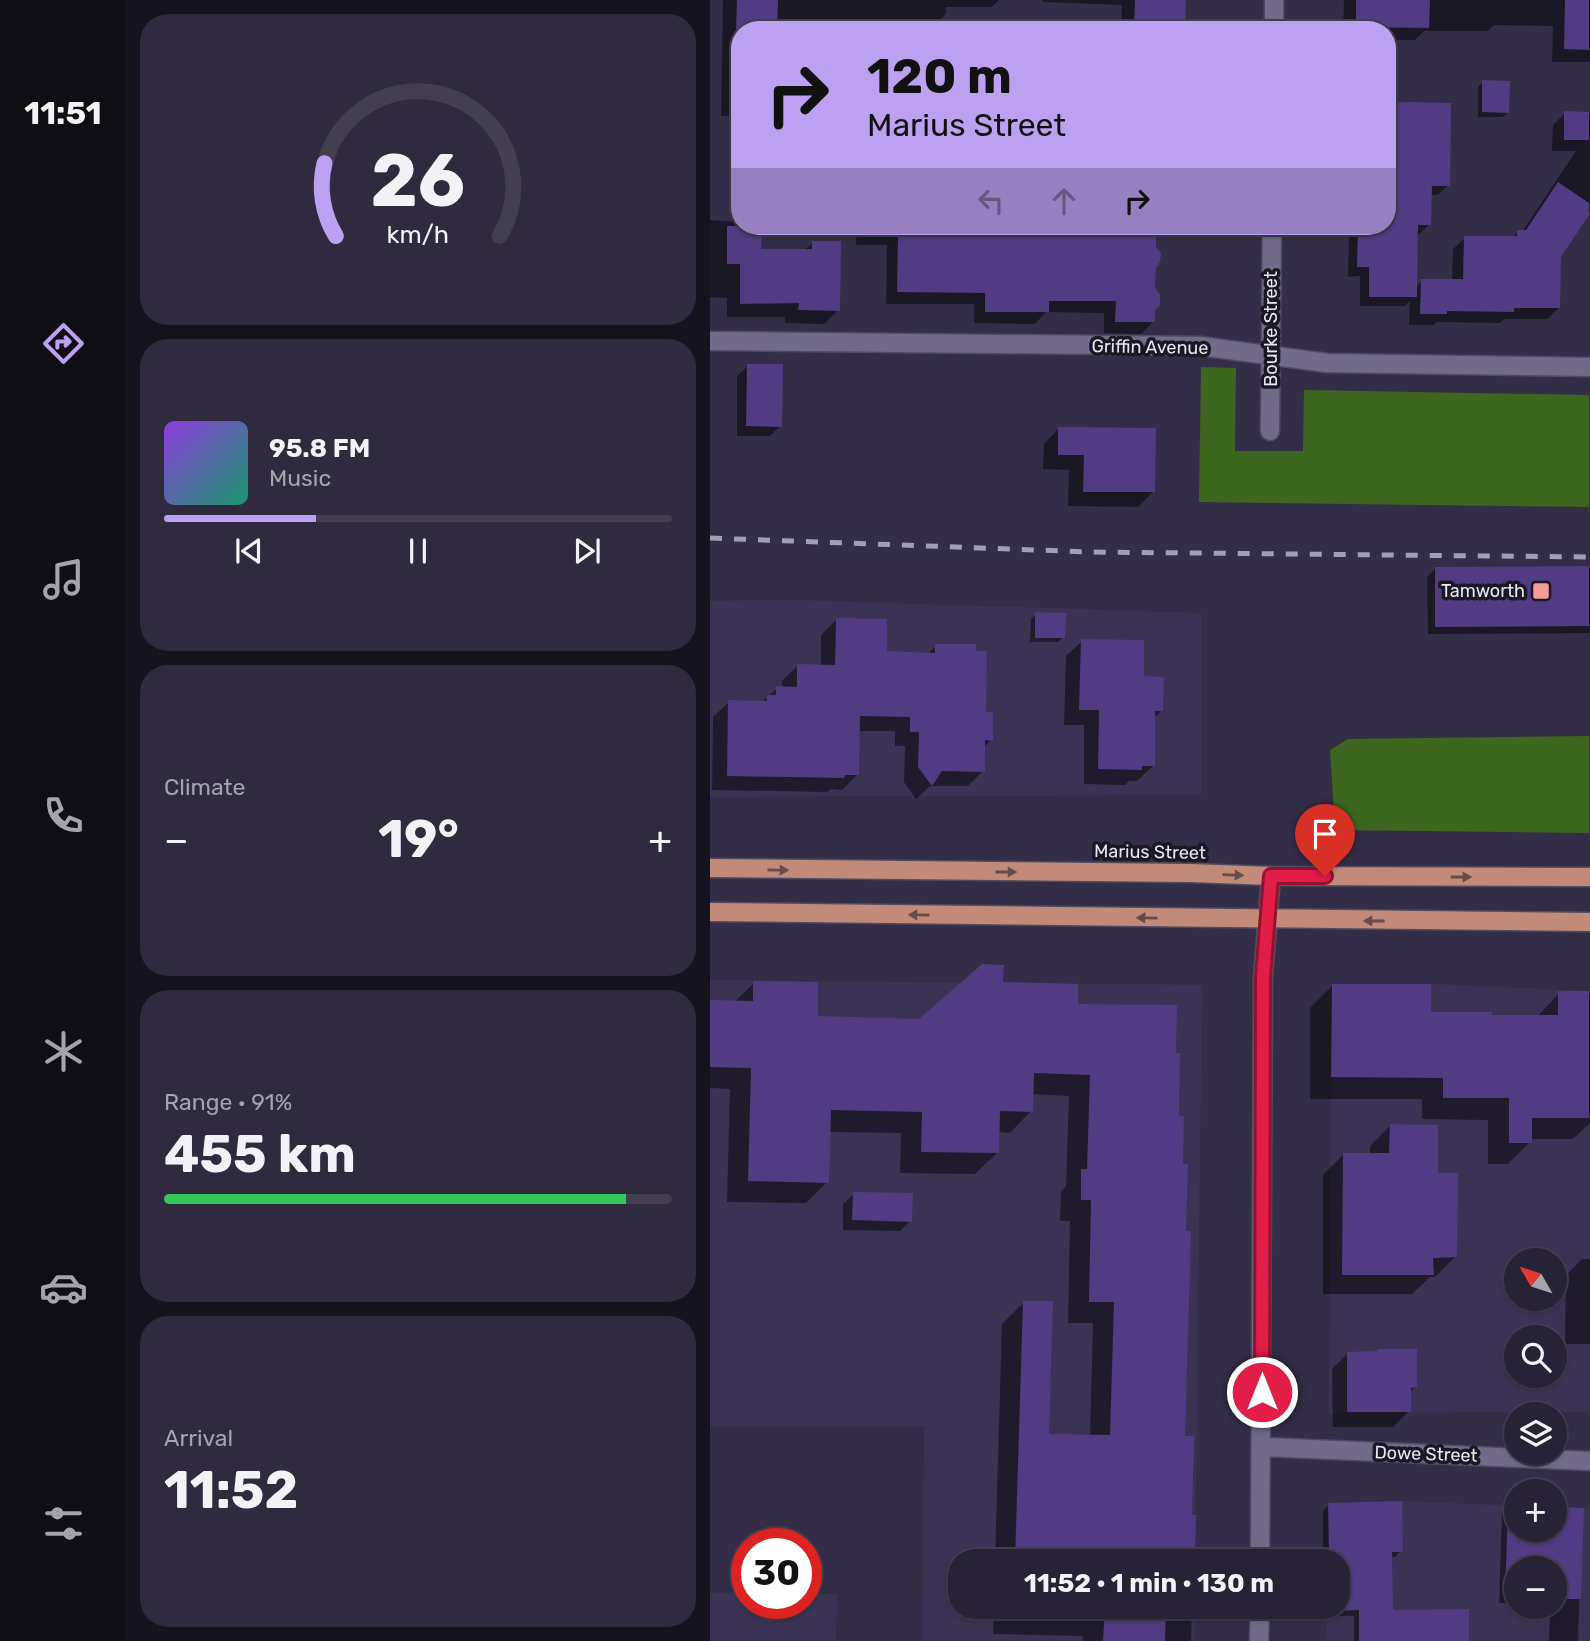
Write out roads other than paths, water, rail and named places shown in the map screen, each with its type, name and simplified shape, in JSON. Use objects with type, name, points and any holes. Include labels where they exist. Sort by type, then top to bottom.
[{"type":"main road","name":"Marius Street","points":[[710,869],[1590,877]]},
{"type":"main road","points":[[710,912],[1590,922]]},
{"type":"street","points":[[1274,0],[1274,21]]},
{"type":"street","name":"Bourke Street","points":[[1271,431],[1272,235]]},
{"type":"street","name":"Griffin Avenue","points":[[710,341],[1200,346],[1327,363],[1590,367]]},
{"type":"street","points":[[1260,1549],[1263,977],[1271,876]]},
{"type":"street","name":"Dowe Street","points":[[1262,1447],[1590,1461]]},
{"type":"street","points":[[1259,1641],[1260,1619]]},
{"type":"railway","points":[[710,538],[1091,552],[1590,557]]},
{"type":"place","name":"Tamworth","points":[[1541,591]]}]
